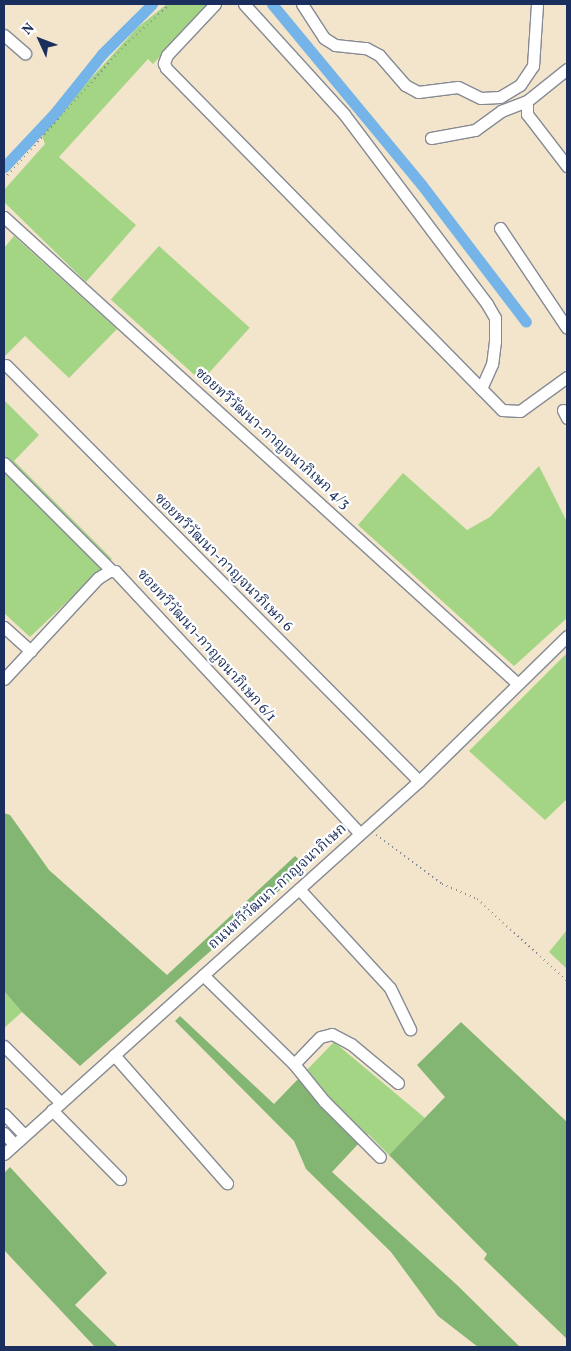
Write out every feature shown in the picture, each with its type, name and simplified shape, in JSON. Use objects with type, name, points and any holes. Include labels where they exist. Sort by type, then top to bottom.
[{"type":"street","points":[[215,4],[167,55],[164,63],[166,68],[502,410],[511,412],[537,401],[567,377]]},
{"type":"street","points":[[244,4],[344,114],[487,304],[495,318],[495,341],[492,364],[481,389]]},
{"type":"street","points":[[305,5],[324,38],[335,45],[366,48],[379,55],[405,86],[418,92],[458,87],[481,98],[500,97],[520,85],[533,66],[537,4]]},
{"type":"street","points":[[4,35],[25,53]]},
{"type":"street","points":[[431,138],[476,130],[501,111],[527,102],[567,69]]},
{"type":"street","points":[[500,97],[511,107]]},
{"type":"street","points":[[527,102],[527,114],[567,166]]},
{"type":"street","name":"ซอยทวีวัฒนา-กาญจนาภิเษก 4/3","points":[[4,217],[518,684]]},
{"type":"street","points":[[500,228],[567,328]]},
{"type":"street","name":"ซอยทวีวัฒนา-กาญจนาภิเษก 6","points":[[6,365],[419,781]]},
{"type":"street","points":[[4,463],[112,571]]},
{"type":"street","name":"ซอยทวีวัฒนา-กาญจนาภิเษก 6/1","points":[[4,679],[98,578],[112,571],[123,576],[180,644],[363,831]]},
{"type":"street","points":[[4,627],[31,652]]},
{"type":"street","name":"ถนนทวีวัฒนา-กาญจนาภิเษก","points":[[4,1154],[419,781],[567,636]]},
{"type":"street","points":[[298,889],[390,988],[410,1029]]},
{"type":"street","points":[[202,975],[294,1064],[324,1101],[380,1157]]},
{"type":"street","points":[[294,1064],[320,1037],[332,1034],[351,1044],[398,1083]]},
{"type":"street","points":[[4,1046],[120,1179]]},
{"type":"street","points":[[114,1055],[227,1183]]},
{"type":"street","points":[[4,1114],[24,1135]]},
{"type":"street","points":[[4,1133],[14,1144]]},
{"type":"path","points":[[4,179],[125,45],[170,4]]},
{"type":"path","points":[[363,831],[419,870],[477,899],[567,981]]},
{"type":"green space","points":[[167,4],[209,4],[153,64],[148,59],[59,157],[136,225],[86,282],[4,202],[4,190],[45,144],[41,133],[137,28]]},
{"type":"green space","points":[[14,236],[117,329],[69,378],[25,336],[4,357],[4,248]]},
{"type":"green space","points":[[159,246],[250,328],[201,381],[111,300]]},
{"type":"green space","points":[[4,400],[39,435],[14,461],[112,559],[30,637],[4,613]]},
{"type":"green space","points":[[539,466],[567,522],[567,618],[514,666],[358,525],[403,473],[467,530],[490,517]]},
{"type":"green space","points":[[567,653],[567,799],[545,820],[469,751]]},
{"type":"green space","points":[[4,813],[10,815],[49,870],[167,975],[295,856],[307,866],[80,1066],[22,1012],[4,991]]},
{"type":"green space","points":[[567,930],[567,969],[549,952]]},
{"type":"green space","points":[[4,991],[22,1012],[4,1028]]},
{"type":"green space","points":[[180,1016],[274,1104],[299,1078],[360,1142],[332,1172],[457,1285],[520,1347],[478,1347],[438,1316],[391,1252],[306,1169],[294,1141],[175,1021]]},
{"type":"green space","points":[[461,1022],[567,1122],[567,1339],[484,1259],[487,1254],[389,1155],[445,1097],[417,1065]]},
{"type":"green space","points":[[334,1042],[425,1118],[389,1155],[368,1134],[360,1142],[299,1078]]},
{"type":"green space","points":[[10,1167],[107,1273],[75,1305],[118,1347],[95,1347],[4,1250],[4,1173]]},
{"type":"waterway","points":[[4,167],[54,114],[102,54],[152,4]]},
{"type":"waterway","points":[[272,4],[421,184],[526,322]]}]
